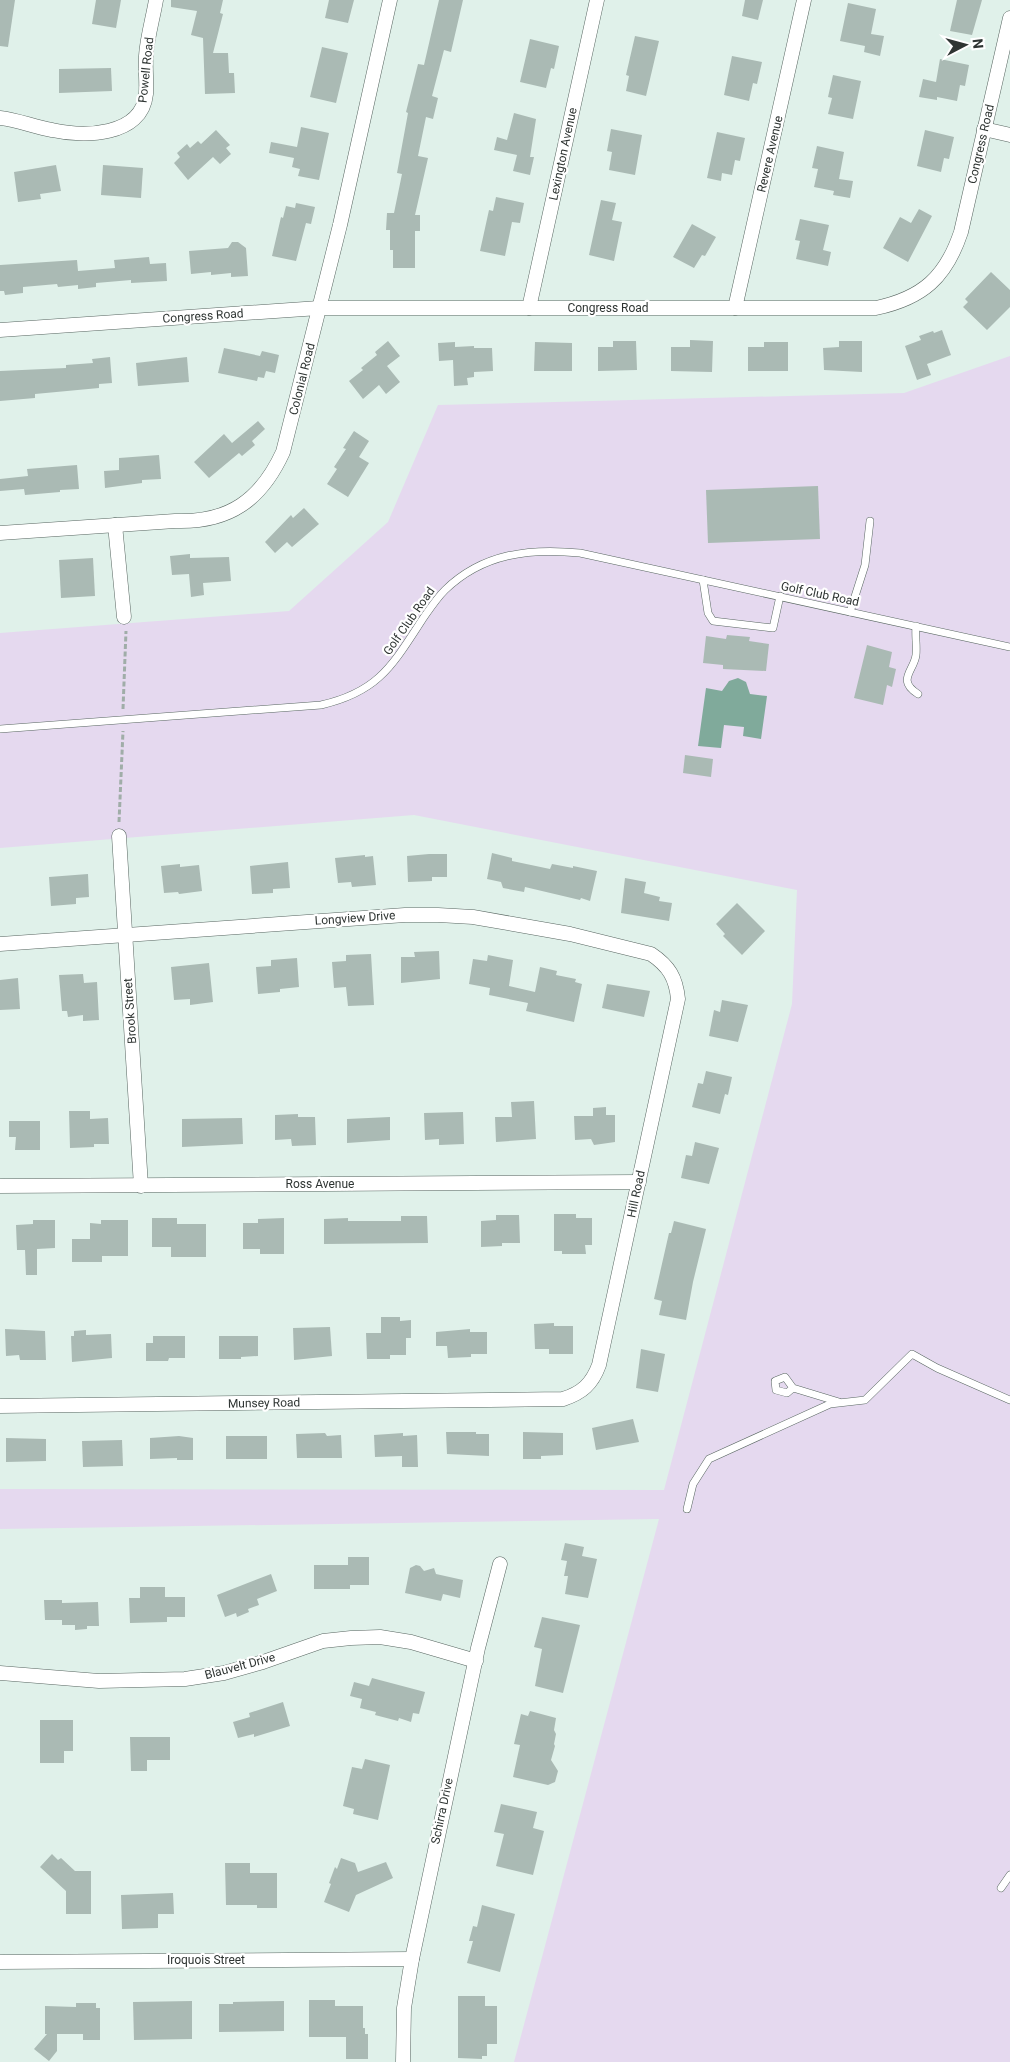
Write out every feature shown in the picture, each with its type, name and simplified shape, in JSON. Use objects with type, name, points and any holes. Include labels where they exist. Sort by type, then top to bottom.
[{"type":"street","name":"Powell Road","points":[[0,118],[53,131],[77,134],[113,130],[130,123],[142,108],[146,94],[146,54],[156,0]]},
{"type":"street","name":"Colonial Road","points":[[0,533],[192,522],[211,519],[230,512],[248,501],[262,489],[274,472],[284,452],[340,224],[390,0]]},
{"type":"street","name":"Lexington Avenue","points":[[529,308],[597,0]]},
{"type":"street","name":"Revere Avenue","points":[[735,308],[804,0]]},
{"type":"street","name":"Congress Road","points":[[0,330],[319,308],[876,308],[898,303],[918,294],[939,274],[954,251],[961,232],[1010,18]]},
{"type":"street","points":[[984,129],[1010,135]]},
{"type":"street","points":[[115,525],[124,617]]},
{"type":"street","name":"Brook Street","points":[[119,836],[141,1186]]},
{"type":"street","name":"Longview Drive","points":[[0,944],[405,915],[473,917],[570,934],[651,954],[662,961],[670,971],[676,984],[678,999]]},
{"type":"street","name":"Hill Road","points":[[587,1386],[594,1377],[599,1365],[678,999]]},
{"type":"street","name":"Ross Avenue","points":[[0,1186],[639,1182]]},
{"type":"street","name":"Munsey Road","points":[[0,1406],[562,1399],[576,1395],[587,1386]]},
{"type":"street","name":"Schirra Drive","points":[[402,2062],[404,2008],[412,1958],[476,1661],[500,1564]]},
{"type":"street","name":"Blauvelt Drive","points":[[0,1673],[99,1681],[186,1679],[224,1673],[324,1642],[351,1638],[380,1637],[411,1642],[476,1661]]},
{"type":"street","name":"Iroquois Street","points":[[0,1962],[412,1958]]},
{"type":"lane","points":[[850,612],[865,565],[870,521]]},
{"type":"lane","name":"Golf Club Road","points":[[0,729],[321,705],[342,701],[378,680],[391,667],[433,604],[450,585],[462,576],[502,556],[553,550],[580,553],[1010,647]]},
{"type":"lane","points":[[703,580],[708,613],[713,621],[773,628],[780,596]]},
{"type":"lane","points":[[916,626],[916,657],[910,669],[908,684],[911,690],[918,694]]},
{"type":"lane","points":[[687,1509],[693,1484],[709,1459],[830,1404],[865,1400],[912,1354],[937,1368],[1010,1400]]},
{"type":"lane","points":[[793,1388],[842,1403]]},
{"type":"lane","points":[[1001,1888],[1010,1875]]},
{"type":"shaded area","points":[[1010,356],[1010,2062],[514,2062],[659,1519],[0,1529],[0,1489],[664,1490],[792,1004],[797,890],[414,815],[0,848],[0,633],[289,611],[388,522],[438,405],[904,393]]},
{"type":"shaded area","points":[[738,678],[746,682],[750,694],[767,696],[761,739],[743,736],[744,727],[724,725],[721,748],[698,746],[706,688],[722,691],[729,681]]},
{"type":"building","points":[[0,0],[15,0],[8,47],[0,46]]},
{"type":"building","points":[[96,0],[121,0],[116,28],[92,24]]},
{"type":"building","points":[[171,0],[223,0],[220,13],[223,14],[213,53],[228,53],[229,73],[234,73],[235,93],[205,94],[203,38],[191,35],[197,11],[171,7]]},
{"type":"building","points":[[329,0],[354,0],[348,23],[325,18]]},
{"type":"building","points":[[439,0],[463,0],[451,52],[444,50],[432,96],[438,98],[433,119],[426,117],[418,156],[428,158],[415,215],[420,215],[420,231],[415,231],[415,268],[393,268],[393,250],[390,250],[390,230],[386,230],[387,213],[394,213],[402,174],[397,173],[408,113],[406,112],[418,64],[424,65]]},
{"type":"building","points":[[745,0],[763,0],[758,20],[742,16]]},
{"type":"building","points":[[957,0],[982,0],[972,35],[950,31]]},
{"type":"building","points":[[848,3],[876,9],[871,34],[884,36],[880,56],[864,52],[865,46],[840,41]]},
{"type":"building","points":[[635,36],[659,41],[646,96],[626,91],[629,76],[626,75]]},
{"type":"building","points":[[530,39],[559,46],[554,69],[551,68],[546,88],[520,82]]},
{"type":"building","points":[[322,47],[348,53],[336,103],[310,97]]},
{"type":"building","points":[[732,56],[762,62],[757,84],[753,83],[749,101],[724,95]]},
{"type":"building","points":[[940,59],[969,65],[965,86],[960,85],[957,101],[937,97],[937,100],[919,97],[923,79],[936,82]]},
{"type":"building","points":[[111,68],[112,91],[59,93],[59,69]]},
{"type":"building","points":[[833,75],[861,81],[853,119],[828,114],[832,98],[828,97]]},
{"type":"building","points":[[514,113],[536,119],[530,157],[534,157],[530,175],[513,171],[517,155],[494,150],[497,137],[507,140]]},
{"type":"building","points":[[301,127],[329,133],[319,180],[298,176],[300,169],[292,167],[294,158],[269,153],[271,142],[297,147]]},
{"type":"building","points":[[611,129],[642,135],[635,175],[609,170],[612,152],[607,151]]},
{"type":"building","points":[[216,130],[230,145],[226,148],[231,154],[220,164],[213,157],[188,180],[174,163],[180,157],[177,153],[187,144],[190,148],[198,141],[201,144]]},
{"type":"building","points":[[925,130],[954,137],[949,159],[944,158],[941,172],[917,166]]},
{"type":"building","points":[[717,132],[745,138],[740,161],[735,160],[732,175],[722,173],[721,181],[707,178]]},
{"type":"building","points":[[817,146],[844,152],[839,179],[853,181],[850,198],[833,195],[834,191],[814,187],[818,169],[812,168]]},
{"type":"building","points":[[56,165],[61,191],[40,194],[41,199],[18,202],[14,172]]},
{"type":"building","points":[[103,165],[143,168],[141,198],[101,195]]},
{"type":"building","points":[[496,197],[524,203],[520,223],[512,222],[505,256],[480,251],[489,210],[493,211]]},
{"type":"building","points":[[601,200],[616,203],[612,220],[622,222],[614,261],[589,255]]},
{"type":"building","points":[[296,203],[315,207],[311,224],[306,223],[296,261],[272,256],[281,217],[283,218],[286,206],[295,208]]},
{"type":"building","points":[[919,209],[932,216],[908,262],[883,248],[900,217],[911,223]]},
{"type":"building","points":[[800,219],[829,225],[823,250],[831,252],[828,266],[796,259],[800,241],[795,240]]},
{"type":"building","points":[[692,224],[716,237],[705,256],[702,255],[694,268],[673,257]]},
{"type":"building","points":[[232,242],[238,242],[246,248],[248,276],[231,277],[231,273],[211,275],[211,272],[191,274],[189,251],[228,248]]},
{"type":"building","points":[[149,257],[150,264],[166,263],[167,281],[131,283],[131,280],[96,283],[96,287],[78,289],[78,285],[58,287],[57,284],[23,287],[23,293],[5,295],[4,291],[0,291],[0,265],[77,260],[78,271],[115,268],[114,260]]},
{"type":"building","points":[[991,272],[1010,290],[1010,307],[987,330],[963,307],[968,302],[965,299]]},
{"type":"building","points":[[942,330],[951,355],[927,364],[931,375],[917,380],[905,346],[921,340],[919,336]]},
{"type":"building","points":[[690,340],[713,341],[712,372],[671,371],[671,347],[690,347]]},
{"type":"building","points":[[388,341],[400,356],[387,366],[400,382],[386,394],[379,385],[363,399],[349,381],[363,370],[361,368],[377,355],[375,352]]},
{"type":"building","points":[[613,341],[636,341],[637,370],[598,371],[598,347],[613,347]]},
{"type":"building","points":[[839,341],[862,341],[862,372],[824,370],[823,348],[839,347]]},
{"type":"building","points":[[455,342],[455,347],[474,346],[474,348],[492,348],[493,371],[474,372],[474,377],[467,378],[468,385],[454,386],[453,360],[439,361],[438,343]]},
{"type":"building","points":[[535,342],[572,343],[572,371],[534,371]]},
{"type":"building","points":[[764,342],[788,342],[788,371],[748,371],[748,347],[764,347]]},
{"type":"building","points":[[224,348],[260,356],[262,351],[279,355],[275,373],[266,371],[264,378],[258,377],[257,381],[218,373]]},
{"type":"building","points":[[110,357],[112,383],[99,384],[99,388],[35,394],[35,398],[0,401],[0,371],[66,368],[66,365],[93,363],[92,359]]},
{"type":"building","points":[[187,357],[189,382],[138,386],[136,363]]},
{"type":"building","points":[[258,421],[265,429],[252,441],[255,445],[242,456],[239,453],[209,478],[194,462],[224,434],[232,443]]},
{"type":"building","points":[[354,431],[369,441],[359,457],[369,463],[348,497],[327,484],[337,469],[334,467],[346,449],[343,448]]},
{"type":"building","points":[[159,455],[161,479],[142,480],[142,483],[105,488],[104,471],[119,470],[119,458]]},
{"type":"building","points":[[77,465],[79,489],[25,495],[24,489],[0,491],[0,479],[28,476],[27,469]]},
{"type":"building","points":[[818,486],[820,539],[708,543],[706,490]]},
{"type":"building","points":[[304,508],[319,524],[292,547],[287,542],[275,553],[265,542],[291,515],[293,518]]},
{"type":"building","points":[[190,554],[190,558],[229,557],[231,581],[203,583],[204,595],[191,597],[189,574],[172,575],[170,556]]},
{"type":"building","points":[[93,558],[95,596],[61,598],[59,560]]},
{"type":"building","points":[[727,635],[750,637],[749,641],[769,644],[766,671],[723,669],[723,665],[703,663],[706,636],[726,639]]},
{"type":"building","points":[[867,645],[892,652],[889,667],[896,669],[892,687],[887,685],[883,705],[854,698]]},
{"type":"building","points":[[685,755],[713,759],[711,777],[683,773]]},
{"type":"building","points":[[492,853],[512,858],[512,861],[550,869],[552,864],[597,871],[590,901],[525,887],[524,892],[503,888],[501,882],[487,879]]},
{"type":"building","points":[[447,854],[447,877],[432,877],[432,881],[408,882],[407,856]]},
{"type":"building","points":[[365,855],[365,857],[373,856],[376,885],[352,887],[351,882],[338,883],[335,858]]},
{"type":"building","points":[[288,862],[290,888],[273,889],[273,893],[252,894],[250,866]]},
{"type":"building","points":[[180,864],[180,867],[199,865],[202,891],[179,894],[178,892],[164,893],[161,866]]},
{"type":"building","points":[[88,874],[89,897],[76,898],[76,904],[51,906],[49,877]]},
{"type":"building","points":[[625,878],[646,882],[644,893],[660,897],[659,901],[672,903],[669,921],[621,913]]},
{"type":"building","points":[[737,903],[765,931],[742,955],[723,936],[725,934],[716,924]]},
{"type":"building","points":[[439,951],[440,979],[401,983],[401,957],[415,957],[414,952]]},
{"type":"building","points":[[371,954],[374,1005],[348,1006],[346,987],[334,988],[332,962],[346,961],[346,955]]},
{"type":"building","points":[[488,955],[513,960],[509,986],[535,992],[540,967],[557,971],[556,975],[576,979],[575,982],[582,984],[574,1022],[526,1011],[528,1003],[489,995],[490,988],[469,984],[473,959],[487,961]]},
{"type":"building","points":[[297,958],[299,987],[280,989],[280,992],[258,994],[256,967],[271,966],[271,960]]},
{"type":"building","points":[[209,963],[213,1002],[190,1005],[190,999],[174,1000],[171,967]]},
{"type":"building","points":[[83,974],[84,983],[97,982],[99,1020],[83,1021],[83,1015],[68,1017],[67,1011],[62,1011],[59,975]]},
{"type":"building","points":[[18,978],[20,1009],[0,1010],[0,980]]},
{"type":"building","points":[[607,984],[650,991],[644,1017],[602,1008]]},
{"type":"building","points":[[722,1000],[748,1005],[738,1042],[709,1036],[714,1010],[720,1012]]},
{"type":"building","points":[[706,1071],[732,1077],[728,1095],[725,1094],[720,1114],[692,1107],[698,1083],[703,1084]]},
{"type":"building","points":[[534,1101],[536,1139],[496,1142],[495,1117],[512,1117],[511,1102]]},
{"type":"building","points":[[606,1107],[606,1115],[615,1115],[615,1142],[594,1145],[591,1139],[575,1140],[574,1116],[593,1116],[593,1108]]},
{"type":"building","points":[[69,1111],[90,1111],[90,1119],[108,1118],[109,1144],[94,1144],[94,1147],[70,1148]]},
{"type":"building","points":[[463,1112],[464,1144],[439,1145],[439,1139],[425,1140],[424,1113]]},
{"type":"building","points":[[298,1114],[298,1117],[315,1117],[316,1145],[292,1146],[291,1139],[275,1140],[275,1115]]},
{"type":"building","points":[[390,1117],[390,1140],[347,1143],[347,1119]]},
{"type":"building","points":[[242,1118],[243,1144],[182,1147],[182,1119]]},
{"type":"building","points":[[9,1121],[40,1121],[40,1150],[15,1150],[16,1137],[9,1137]]},
{"type":"building","points":[[695,1142],[719,1148],[709,1184],[681,1178],[686,1155],[692,1156]]},
{"type":"building","points":[[554,1214],[576,1214],[576,1218],[592,1218],[592,1245],[585,1245],[586,1254],[562,1254],[562,1251],[554,1251]]},
{"type":"building","points":[[496,1215],[519,1215],[520,1243],[502,1243],[502,1246],[481,1247],[481,1221],[496,1220]]},
{"type":"building","points":[[401,1216],[427,1216],[428,1243],[324,1244],[324,1219],[348,1218],[348,1221],[401,1221]]},
{"type":"building","points":[[152,1218],[177,1218],[177,1224],[206,1224],[206,1257],[171,1257],[171,1247],[152,1247]]},
{"type":"building","points":[[284,1218],[284,1254],[260,1254],[260,1249],[243,1249],[243,1223],[258,1223],[258,1219]]},
{"type":"building","points":[[33,1220],[55,1220],[55,1248],[37,1249],[37,1275],[26,1275],[25,1250],[17,1250],[16,1225],[33,1224]]},
{"type":"building","points":[[101,1220],[128,1220],[128,1256],[102,1256],[102,1262],[72,1262],[72,1239],[90,1239],[90,1223],[101,1224]]},
{"type":"building","points":[[674,1221],[706,1229],[686,1320],[659,1315],[662,1301],[654,1299],[669,1233],[671,1233]]},
{"type":"building","points":[[381,1317],[400,1317],[400,1321],[411,1320],[411,1338],[406,1338],[406,1355],[390,1355],[390,1359],[367,1359],[366,1333],[381,1333]]},
{"type":"building","points":[[554,1323],[554,1326],[573,1326],[573,1354],[549,1354],[549,1349],[535,1349],[534,1324]]},
{"type":"building","points":[[330,1327],[332,1356],[294,1360],[293,1328]]},
{"type":"building","points":[[5,1329],[45,1331],[46,1360],[20,1360],[19,1355],[6,1356]]},
{"type":"building","points":[[470,1329],[470,1332],[487,1332],[487,1354],[471,1354],[471,1357],[448,1358],[447,1346],[436,1346],[436,1332]]},
{"type":"building","points":[[86,1330],[86,1335],[111,1334],[112,1358],[72,1362],[71,1336],[74,1336],[74,1331]]},
{"type":"building","points":[[153,1336],[185,1336],[185,1358],[169,1358],[168,1361],[146,1361],[146,1343],[153,1343]]},
{"type":"building","points":[[219,1336],[258,1336],[258,1356],[241,1357],[241,1359],[219,1359]]},
{"type":"building","points":[[641,1349],[665,1354],[658,1392],[636,1388]]},
{"type":"building","points":[[633,1419],[639,1442],[596,1450],[592,1428]]},
{"type":"building","points":[[446,1432],[489,1434],[489,1456],[447,1454]]},
{"type":"building","points":[[523,1432],[563,1433],[563,1455],[541,1456],[541,1459],[523,1459]]},
{"type":"building","points":[[325,1433],[327,1436],[341,1435],[342,1458],[297,1458],[296,1434]]},
{"type":"building","points":[[403,1433],[403,1436],[417,1435],[418,1467],[402,1467],[402,1456],[375,1457],[374,1435]]},
{"type":"building","points":[[179,1436],[193,1438],[193,1460],[177,1460],[177,1458],[150,1459],[150,1438]]},
{"type":"building","points":[[226,1436],[267,1436],[267,1459],[226,1459]]},
{"type":"building","points":[[6,1438],[46,1439],[46,1461],[6,1462]]},
{"type":"building","points":[[122,1440],[123,1466],[83,1467],[82,1441]]},
{"type":"building","points":[[565,1543],[584,1547],[582,1556],[597,1559],[588,1598],[565,1594],[568,1576],[564,1576],[567,1561],[561,1560]]},
{"type":"building","points":[[348,1557],[369,1557],[369,1585],[350,1585],[350,1589],[314,1589],[314,1565],[348,1565]]},
{"type":"building","points":[[416,1565],[420,1566],[424,1571],[434,1568],[436,1574],[463,1580],[460,1598],[443,1594],[441,1601],[405,1593],[410,1568]]},
{"type":"building","points":[[271,1574],[277,1591],[257,1599],[259,1605],[248,1609],[249,1612],[237,1617],[236,1613],[225,1617],[217,1595]]},
{"type":"building","points":[[140,1587],[165,1587],[165,1597],[185,1597],[185,1617],[167,1617],[167,1622],[130,1623],[129,1598],[140,1598]]},
{"type":"building","points":[[44,1600],[62,1600],[62,1603],[98,1602],[99,1626],[87,1626],[87,1629],[75,1630],[75,1625],[62,1625],[62,1620],[45,1620]]},
{"type":"building","points":[[542,1617],[580,1625],[563,1693],[535,1686],[542,1649],[534,1647]]},
{"type":"building","points":[[372,1678],[425,1692],[419,1714],[413,1713],[411,1722],[399,1718],[398,1721],[375,1715],[376,1712],[360,1708],[362,1699],[350,1696],[354,1682],[369,1686]]},
{"type":"building","points":[[283,1702],[290,1726],[254,1737],[254,1734],[238,1738],[233,1722],[250,1717],[249,1713]]},
{"type":"building","points":[[530,1711],[556,1718],[554,1730],[556,1734],[555,1746],[551,1760],[558,1771],[555,1782],[548,1785],[513,1777],[520,1745],[514,1744],[521,1714],[528,1716]]},
{"type":"building","points":[[40,1720],[73,1720],[73,1751],[64,1751],[64,1763],[40,1763]]},
{"type":"building","points":[[130,1737],[170,1737],[170,1760],[147,1760],[147,1771],[131,1771]]},
{"type":"building","points":[[365,1759],[390,1765],[378,1820],[353,1814],[354,1809],[343,1806],[352,1767],[362,1769]]},
{"type":"building","points":[[501,1804],[537,1812],[533,1828],[544,1831],[533,1875],[496,1866],[504,1834],[494,1832]]},
{"type":"building","points":[[52,1854],[58,1860],[61,1858],[75,1871],[91,1871],[91,1914],[66,1914],[66,1891],[40,1867]]},
{"type":"building","points":[[341,1858],[355,1863],[358,1872],[386,1862],[393,1878],[356,1895],[349,1912],[324,1902],[335,1867],[337,1869]]},
{"type":"building","points":[[225,1863],[250,1863],[250,1873],[277,1873],[277,1908],[257,1908],[257,1905],[226,1905]]},
{"type":"building","points":[[173,1893],[174,1914],[158,1914],[158,1928],[122,1929],[121,1895]]},
{"type":"building","points":[[482,1905],[515,1914],[500,1972],[467,1963],[473,1941],[469,1941],[473,1926],[477,1927]]},
{"type":"building","points":[[458,1996],[485,1996],[485,2006],[497,2006],[497,2044],[487,2044],[487,2056],[482,2056],[482,2059],[458,2058]]},
{"type":"building","points":[[309,2000],[335,2000],[335,2006],[363,2006],[363,2028],[365,2028],[365,2034],[368,2034],[368,2059],[346,2059],[346,2037],[309,2037]]},
{"type":"building","points":[[192,2001],[192,2039],[134,2040],[133,2002]]},
{"type":"building","points":[[284,2001],[284,2031],[219,2032],[219,2004]]},
{"type":"building","points":[[76,2003],[96,2003],[96,2008],[100,2008],[100,2040],[83,2040],[83,2034],[57,2034],[57,2051],[49,2061],[34,2049],[47,2034],[45,2034],[45,2006],[76,2007]]}]
